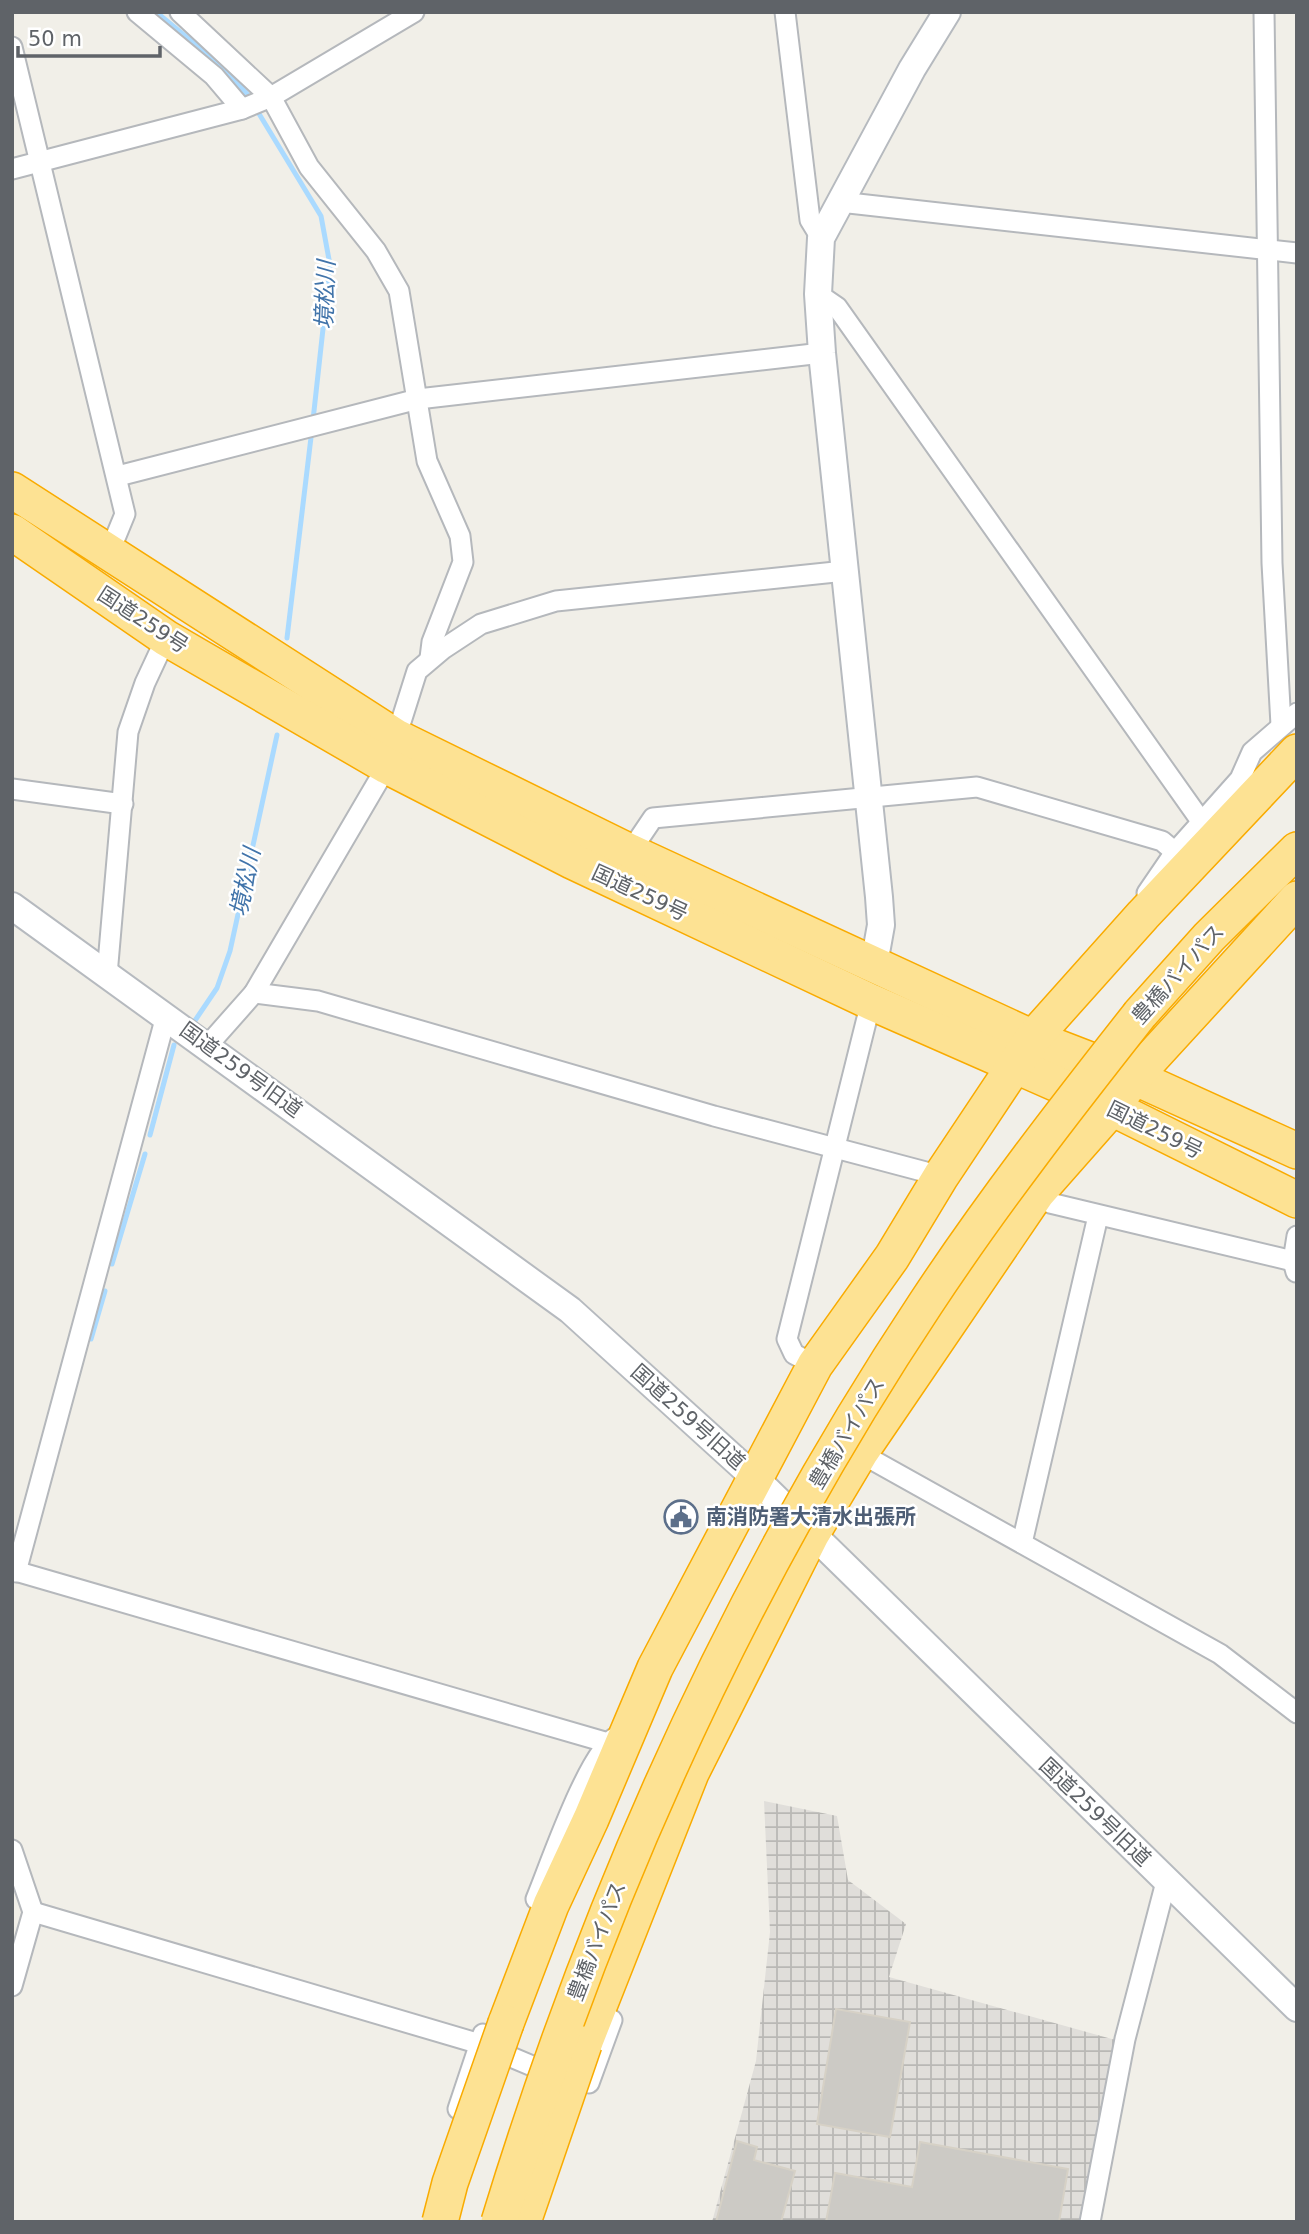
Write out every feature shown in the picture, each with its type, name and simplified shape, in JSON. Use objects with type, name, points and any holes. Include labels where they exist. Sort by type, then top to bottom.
[{"type":"highway","name":"国道259号","points":[[12,490],[109,552],[392,751],[572,861],[871,1002],[1025,1051],[1134,1077],[1297,1151]]},
{"type":"highway","name":"国道259号","points":[[12,532],[166,638],[392,751],[629,852],[874,964],[1025,1051],[1112,1108],[1297,1200]]},
{"type":"highway","points":[[440,2222],[493,2034],[591,1819],[616,1737],[815,1365],[892,1257],[941,1176],[1025,1051],[1143,915],[1292,730]]},
{"type":"highway","name":"豊橋バイパス","points":[[499,2222],[531,2117],[606,1912],[694,1710],[820,1476],[925,1304],[1032,1151],[1140,1014],[1209,937],[1297,850]]},
{"type":"highway","points":[[523,2222],[584,2044],[691,1773],[811,1535],[860,1452],[1037,1193],[1112,1108],[1134,1077],[1283,920],[1297,899]]},
{"type":"street","points":[[137,12],[214,76],[255,103]]},
{"type":"street","points":[[180,12],[310,167],[376,251],[399,291],[427,461],[460,536],[463,562],[432,642],[430,658]]},
{"type":"street","points":[[12,169],[255,103],[414,12]]},
{"type":"street","points":[[785,12],[810,220],[821,238]]},
{"type":"street","points":[[874,964],[881,925],[822,353],[818,294],[821,238],[912,69],[947,12]]},
{"type":"street","points":[[1143,915],[1148,887],[1201,821],[1240,779],[1252,752],[1292,730],[1272,563],[1264,12]]},
{"type":"street","points":[[12,47],[118,476],[125,514],[109,552]]},
{"type":"street","points":[[840,202],[1297,253]]},
{"type":"street","points":[[818,294],[837,307],[1201,821]]},
{"type":"street","points":[[118,476],[418,399],[822,353]]},
{"type":"street","points":[[208,1045],[254,993],[392,751],[417,671],[430,658],[481,624],[556,601],[845,571]]},
{"type":"street","points":[[107,975],[128,732],[145,683],[166,638]]},
{"type":"street","points":[[629,852],[653,818],[977,787],[1162,841],[1175,852]]},
{"type":"street","points":[[12,789],[123,804]]},
{"type":"street","name":"国道259号旧道","points":[[12,906],[208,1045],[570,1310],[754,1477],[1297,2008]]},
{"type":"street","points":[[254,993],[318,1001],[836,1149],[941,1176]]},
{"type":"street","points":[[815,1365],[794,1354],[787,1339],[871,1002]]},
{"type":"street","points":[[166,1016],[14,1571],[616,1737]]},
{"type":"street","points":[[1037,1193],[1051,1203],[1295,1267],[1297,1236]]},
{"type":"street","points":[[1022,1544],[1098,1216]]},
{"type":"street","points":[[860,1452],[1220,1654],[1297,1713]]},
{"type":"street","points":[[540,2222],[586,2089],[676,1853],[691,1773]]},
{"type":"street","points":[[12,1850],[33,1913],[12,1986]]},
{"type":"street","points":[[1090,2222],[1125,2039],[1166,1882]]},
{"type":"street","points":[[33,1913],[493,2034],[586,2089]]},
{"type":"street","points":[[422,2222],[493,2034]]},
{"type":"shaded area","points":[[764,1801],[837,1816],[848,1880],[906,1924],[889,1977],[1119,2041],[1088,2222],[712,2222],[756,2061],[770,1932]]},
{"type":"building","points":[[836,2009],[910,2022],[890,2137],[817,2124]]},
{"type":"building","points":[[737,2141],[757,2147],[754,2160],[795,2171],[781,2222],[716,2222]]},
{"type":"building","points":[[920,2142],[1068,2169],[1059,2222],[826,2222],[835,2173],[912,2187]]},
{"type":"waterway","name":"境松川","points":[[156,12],[223,67],[247,94],[321,216],[330,265],[313,420]]},
{"type":"waterway","name":"境松川","points":[[287,638],[312,429]]},
{"type":"waterway","name":"境松川","points":[[194,1022],[217,988],[230,951],[277,735]]},
{"type":"waterway","name":"境松川","points":[[150,1135],[174,1045]]},
{"type":"waterway","name":"境松川","points":[[112,1264],[145,1154]]},
{"type":"waterway","name":"境松川","points":[[91,1339],[105,1291]]},
{"type":"place","name":"南消防署大清水出張所","points":[[681,1517]]}]
